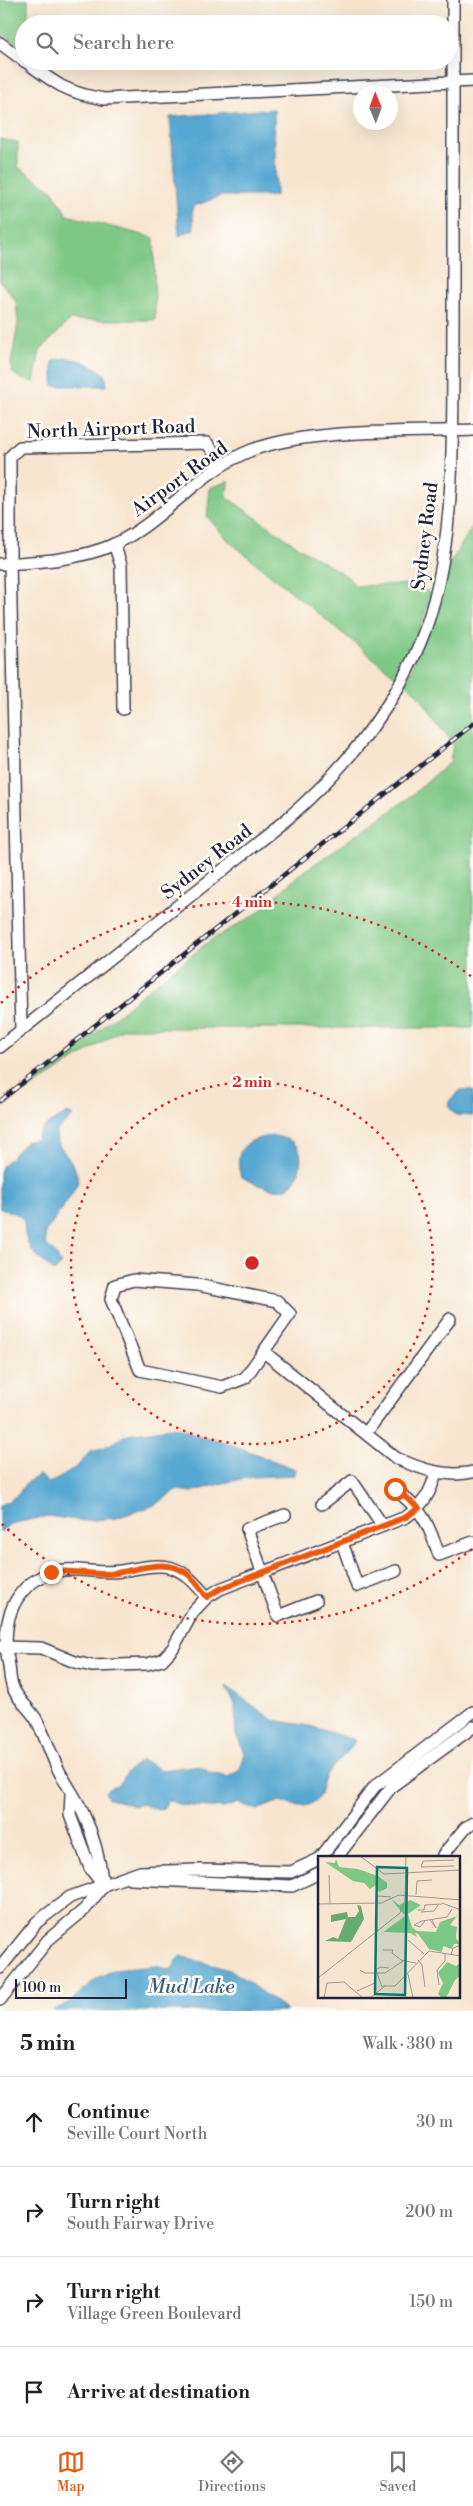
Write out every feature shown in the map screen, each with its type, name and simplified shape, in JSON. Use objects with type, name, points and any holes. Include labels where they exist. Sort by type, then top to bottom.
[{"type":"street","name":"Sydney Road","points":[[453,0],[453,15]]},
{"type":"street","points":[[0,43],[15,54]]},
{"type":"street","points":[[36,70],[56,85],[80,95],[104,99],[473,81]]},
{"type":"street","name":"Sydney Road","points":[[0,1047],[287,819],[340,768],[380,718],[403,681],[420,642],[435,598],[444,556],[452,431],[453,70]]},
{"type":"street","name":"Airport Road","points":[[5,563],[69,559],[114,544],[137,530],[222,464],[252,450],[290,440],[345,435],[473,430]]},
{"type":"street","name":"North Airport Road","points":[[5,563],[10,457],[20,447],[207,443],[222,464]]},
{"type":"street","points":[[114,544],[121,565],[123,710]]},
{"type":"street","points":[[5,563],[21,1030]]},
{"type":"street","points":[[134,1280],[197,1286],[277,1301],[290,1314],[264,1352],[245,1378],[222,1388],[140,1370],[111,1300],[115,1285],[134,1280]]},
{"type":"street","points":[[366,1433],[450,1320]]},
{"type":"street","points":[[264,1352],[396,1458],[417,1468],[436,1472],[473,1472]]},
{"type":"street","points":[[2,1647],[41,1648],[75,1662],[92,1666],[147,1664],[162,1660],[173,1648],[193,1612],[207,1597],[220,1589],[406,1517],[419,1508],[431,1491],[436,1472]]},
{"type":"street","points":[[322,1504],[352,1481],[384,1526]]},
{"type":"street","points":[[395,1489],[419,1508],[429,1526],[439,1555],[473,1542]]},
{"type":"street","points":[[285,1515],[247,1529],[278,1616],[316,1601]]},
{"type":"street","points":[[342,1542],[357,1586],[396,1571]]},
{"type":"street","points":[[0,2000],[48,1940],[85,1909],[103,1886],[100,1860],[83,1813],[71,1794],[35,1718],[13,1688],[2,1647],[7,1619],[14,1601],[29,1583],[51,1572],[68,1571],[108,1574],[153,1566],[166,1566],[188,1575],[207,1597]]},
{"type":"street","points":[[322,1856],[375,1786],[473,1712]]},
{"type":"street","points":[[338,1856],[392,1786],[473,1726]]},
{"type":"street","points":[[443,1855],[465,1828],[473,1823]]},
{"type":"street","points":[[0,1968],[37,1922],[70,1897],[140,1872],[198,1870],[291,1872],[318,1859]]},
{"type":"street","points":[[123,1879],[292,1886],[318,1873]]},
{"type":"green space","points":[[0,0],[28,0],[28,15],[15,15],[15,43],[0,32]]},
{"type":"green space","points":[[0,139],[18,142],[18,167],[52,190],[67,215],[154,238],[155,320],[70,320],[40,351],[34,382],[21,379],[13,373],[11,364],[18,323],[16,301],[0,281]]},
{"type":"green space","points":[[229,481],[226,497],[297,546],[348,577],[355,586],[415,584],[431,594],[417,640],[399,679],[230,542],[207,517],[210,488]]},
{"type":"green space","points":[[473,526],[473,1028],[124,1028],[25,1092],[208,942],[256,914],[299,875],[406,800],[450,762],[453,744],[418,694],[406,684],[444,572]]},
{"type":"water","points":[[274,109],[276,196],[221,196],[192,207],[194,229],[179,236],[170,117]]},
{"type":"water","points":[[64,358],[81,361],[100,370],[105,374],[107,386],[53,386],[53,361]]},
{"type":"water","points":[[461,1090],[473,1090],[473,1116],[456,1115],[448,1106],[449,1101]]},
{"type":"water","points":[[68,1113],[73,1116],[56,1131],[57,1143],[73,1164],[79,1180],[70,1197],[45,1233],[46,1244],[54,1252],[61,1264],[54,1272],[30,1247],[26,1239],[22,1219],[18,1215],[0,1209],[0,1172],[3,1165],[27,1141],[36,1140],[41,1130]]},
{"type":"water","points":[[276,1136],[293,1142],[300,1151],[299,1170],[293,1183],[283,1189],[272,1189],[241,1177],[239,1158],[245,1146],[257,1139]]},
{"type":"water","points":[[171,1428],[187,1430],[200,1436],[222,1441],[295,1469],[294,1475],[253,1477],[192,1492],[177,1490],[155,1505],[116,1518],[83,1521],[48,1516],[10,1524],[0,1532],[0,1506],[18,1495],[25,1484],[39,1475],[49,1483],[72,1470],[90,1451],[103,1448],[128,1434]]},
{"type":"water","points":[[226,1686],[273,1720],[310,1726],[355,1740],[349,1750],[326,1775],[316,1800],[302,1806],[280,1801],[257,1810],[238,1803],[224,1808],[181,1805],[168,1800],[163,1809],[158,1810],[142,1804],[135,1806],[108,1798],[105,1792],[119,1785],[128,1771],[141,1760],[161,1770],[193,1766],[201,1767],[210,1773],[228,1777],[240,1770],[245,1753],[236,1735],[235,1705]]},
{"type":"water","name":"Mud Lake","points":[[180,1956],[233,1971],[287,2011],[52,2011],[70,2002],[96,1979],[113,1970],[156,1966],[171,1970]]},
{"type":"railway","points":[[0,1101],[473,724]]},
{"type":"route","points":[[51,1572],[68,1571],[108,1574],[153,1566],[166,1566],[188,1575],[207,1597],[220,1589],[406,1517],[419,1508],[395,1489]]}]
